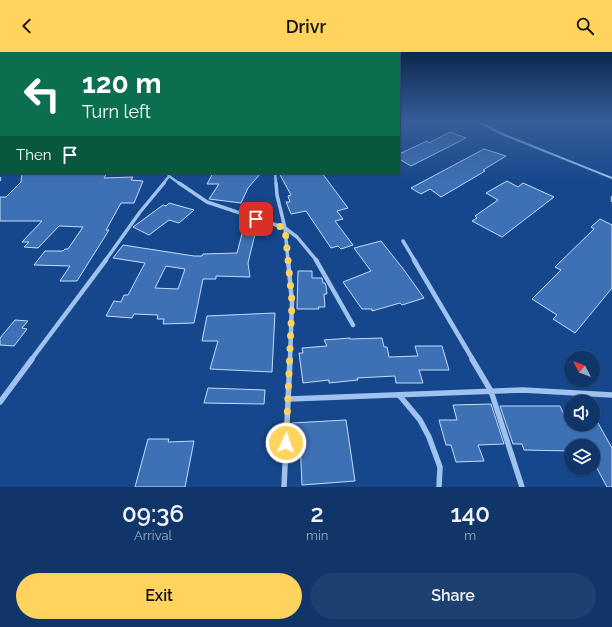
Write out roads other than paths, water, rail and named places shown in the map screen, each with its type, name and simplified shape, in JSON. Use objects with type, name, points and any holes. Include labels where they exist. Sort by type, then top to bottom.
[{"type":"street","points":[[275,174],[277,195],[285,228],[292,302],[284,487]]},
{"type":"street","points":[[0,402],[81,295],[168,175],[207,202],[285,228],[297,237],[314,256],[352,325]]},
{"type":"street","points":[[403,241],[491,391],[522,487]]},
{"type":"street","points":[[289,399],[523,390],[612,395]]},
{"type":"street","points":[[399,395],[420,420],[429,437],[440,467],[439,487]]},
{"type":"lane","points":[[523,142],[612,178]]},
{"type":"lane","points":[[612,197],[612,201]]}]
